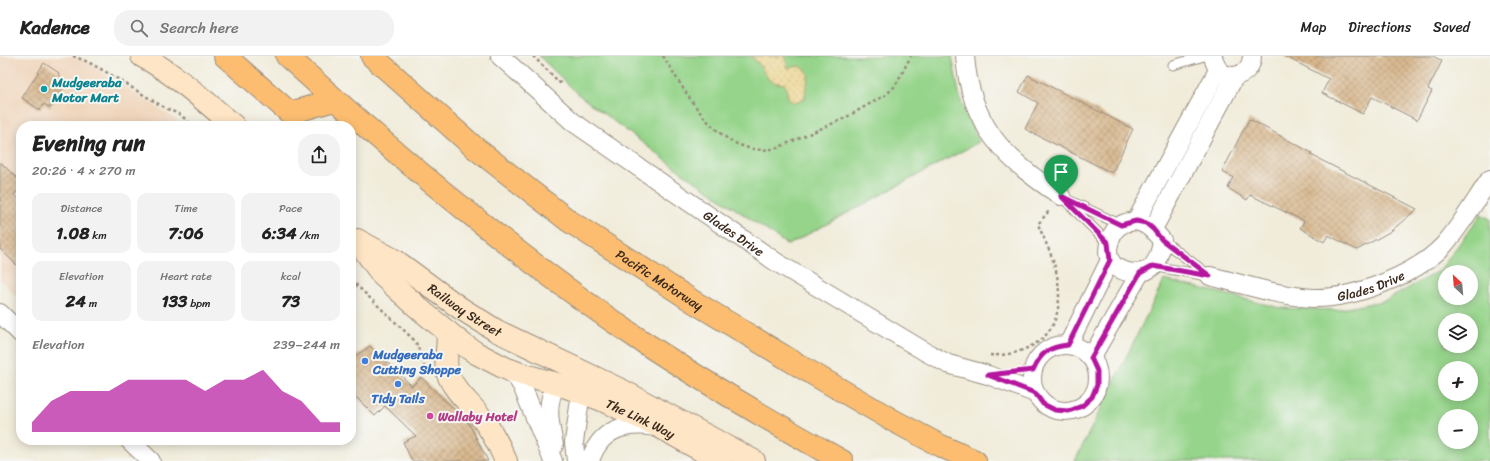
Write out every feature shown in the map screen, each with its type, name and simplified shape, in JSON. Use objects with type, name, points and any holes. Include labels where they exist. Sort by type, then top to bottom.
[{"type":"highway","points":[[225,56],[290,113],[334,100]]},
{"type":"highway","points":[[287,56],[334,100],[434,185],[535,265],[637,337],[736,401],[842,461]]},
{"type":"highway","name":"Pacific Motorway","points":[[372,56],[474,146],[569,221],[694,302],[802,368],[894,421],[941,446],[975,461]]},
{"type":"main road","points":[[142,56],[186,85],[228,121]]},
{"type":"main road","name":"Railway Street","points":[[356,238],[396,261],[460,308],[497,331],[660,410],[754,461]]},
{"type":"main road","name":"Railway Street","points":[[356,240],[383,276],[447,331],[476,353],[505,368],[528,377],[558,384]]},
{"type":"main road","points":[[447,331],[448,344],[445,361],[448,375],[486,424],[506,461]]},
{"type":"main road","points":[[558,384],[579,370],[582,392]]},
{"type":"main road","name":"The Link Way","points":[[558,384],[602,400],[660,427],[720,461]]},
{"type":"street","name":"Glades Drive","points":[[500,56],[573,122],[776,262],[948,364],[988,375],[1035,393],[1043,404],[1055,410],[1069,411],[1082,406],[1092,397],[1097,385],[1097,371],[1091,358]]},
{"type":"street","name":"Glades Drive","points":[[965,56],[968,82],[974,105],[984,125],[1000,148],[1022,168],[1061,196]]},
{"type":"street","points":[[1068,345],[1109,252],[1112,233],[1128,223],[1215,63],[1225,75],[1234,76],[1244,73],[1250,66],[1252,56]]},
{"type":"street","points":[[1035,393],[1032,381],[1033,370],[1038,359],[1046,351],[1057,346],[1068,345],[1081,350],[1091,358],[1147,270],[1160,254],[1158,234],[1234,76]]},
{"type":"street","name":"Glades Drive","points":[[1210,276],[1294,296],[1315,298],[1369,289],[1408,272],[1442,246],[1465,218],[1490,179]]},
{"type":"street","name":"Glades Drive","points":[[1128,223],[1146,223],[1158,234]]},
{"type":"street","name":"Glades Drive","points":[[1109,252],[1124,272],[1147,270]]},
{"type":"street","points":[[0,313],[16,329]]},
{"type":"street","name":"Railway Street","points":[[505,368],[517,378],[522,386],[554,461]]},
{"type":"street","name":"Glades Drive","points":[[988,375],[1033,370]]},
{"type":"street","points":[[558,384],[551,395],[550,415],[552,435],[559,461]]},
{"type":"street","points":[[576,461],[574,448],[575,436],[582,392]]},
{"type":"street","points":[[590,461],[598,445],[615,429],[632,426],[660,427]]},
{"type":"street","points":[[134,445],[151,461]]},
{"type":"lane","points":[[1173,65],[1204,56]]},
{"type":"lane","name":"Glades Drive","points":[[1061,196],[1128,223]]},
{"type":"lane","name":"Glades Drive","points":[[1061,196],[1109,252]]},
{"type":"lane","name":"Glades Drive","points":[[1158,234],[1210,276]]},
{"type":"lane","name":"Glades Drive","points":[[1147,270],[1210,276]]},
{"type":"path","points":[[73,56],[108,73],[165,108],[181,115],[187,121]]},
{"type":"path","points":[[533,56],[563,86]]},
{"type":"path","points":[[663,56],[698,110],[713,127],[729,140],[754,149],[765,151],[777,148],[845,118],[887,94],[895,86],[911,56]]},
{"type":"path","points":[[985,354],[993,355],[1018,353],[1036,345],[1051,331],[1057,314],[1059,287],[1055,266],[1038,224],[1061,196]]},
{"type":"shaded area","points":[[0,56],[72,56],[89,63],[178,121],[16,121],[16,296],[0,280]]},
{"type":"green space","points":[[539,56],[952,56],[960,99],[979,142],[788,245],[680,171],[579,95]]},
{"type":"green space","points":[[1481,214],[1490,219],[1490,461],[1075,461],[1164,280],[1280,308],[1337,310],[1387,300],[1438,271],[1438,305],[1478,305],[1478,265],[1444,265]]},
{"type":"sand","points":[[750,56],[785,56],[788,68],[799,66],[806,70],[808,77],[803,100],[796,103],[792,101],[788,97],[785,84],[776,83],[769,80],[758,63]]},
{"type":"building","points":[[1284,56],[1433,56],[1442,61],[1428,89],[1432,91],[1417,120],[1372,97],[1363,114],[1322,93],[1329,79]]},
{"type":"building","name":"Mudgeeraba Motor Mart","points":[[44,63],[59,73],[58,75],[67,81],[50,108],[44,104],[40,110],[22,98]]},
{"type":"building","points":[[1028,75],[1133,129],[1112,173],[1025,129],[1038,103],[1019,92]]},
{"type":"building","points":[[1249,119],[1312,153],[1311,155],[1417,209],[1391,231],[1357,250],[1328,235],[1324,242],[1300,228],[1304,221],[1250,195],[1247,200],[1228,188],[1233,177],[1222,172]]},
{"type":"building","points":[[0,162],[16,177],[16,193],[14,195],[16,197],[16,264],[0,249]]},
{"type":"building","name":"Wallaby Hotel","points":[[370,346],[412,386],[421,377],[467,420],[488,461],[412,461],[403,442],[416,436],[385,406],[375,416],[356,397],[356,356]]},
{"type":"place","name":"Mudgeeraba Motor Mart","points":[[44,89]]},
{"type":"place","name":"Mudgeeraba Cutting Shoppe","points":[[365,361]]},
{"type":"place","name":"Tidy Tails","points":[[398,384]]},
{"type":"place","name":"Wallaby Hotel","points":[[430,416]]},
{"type":"route","points":[[1061,196],[1121,225],[1136,221],[1146,223],[1162,240],[1210,276],[1153,266],[1140,273],[1091,358],[1097,371],[1097,385],[1092,397],[1082,406],[1069,411],[1055,410],[1043,404],[1035,393],[988,375],[1033,370],[1038,359],[1046,351],[1057,346],[1068,345],[1110,260],[1108,243],[1061,196]]}]
